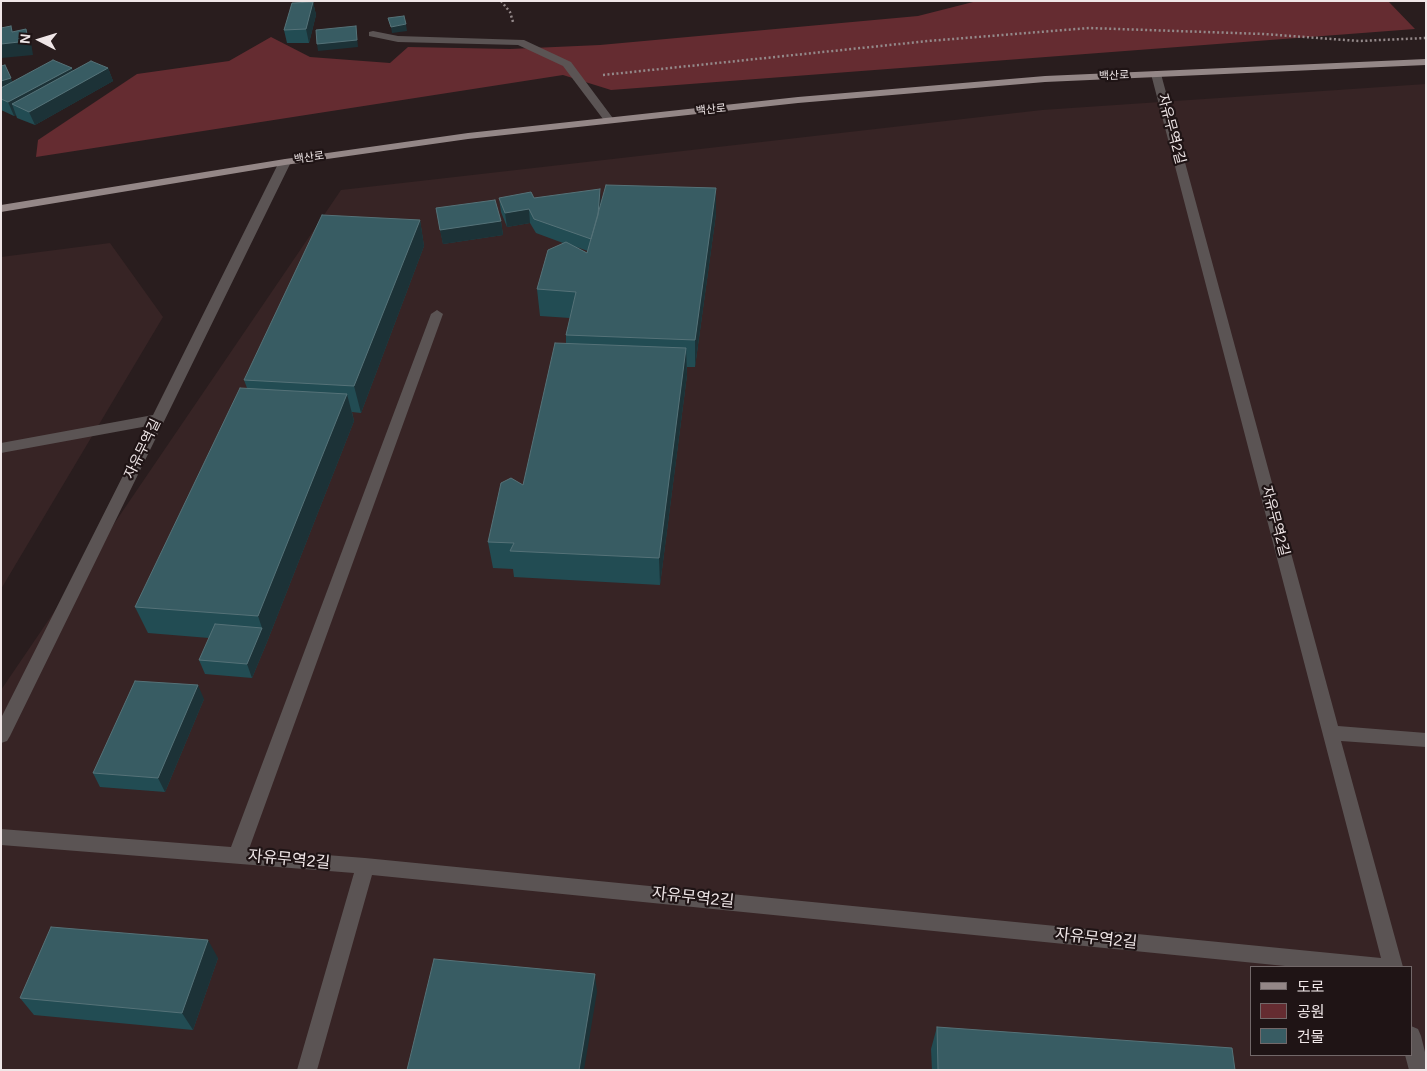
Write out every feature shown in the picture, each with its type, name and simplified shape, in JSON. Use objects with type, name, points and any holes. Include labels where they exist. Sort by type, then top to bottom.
[{"type":"main road","name":"백산로","points":[[1,209],[285,162],[468,136],[798,100],[1015,82],[1426,62]]},
{"type":"street","points":[[373,34],[398,39],[520,42],[567,64],[610,120]]},
{"type":"street","name":"자유무역2길","points":[[1156,74],[1393,966]]},
{"type":"street","name":"자유무역길","points":[[1,736],[285,162]]},
{"type":"street","points":[[237,856],[436,314]]},
{"type":"street","points":[[1,448],[158,419]]},
{"type":"street","points":[[1331,733],[1426,740]]},
{"type":"street","name":"자유무역2길","points":[[1,836],[366,866],[1373,966]]},
{"type":"street","points":[[307,1070],[366,866]]},
{"type":"street","points":[[1412,1040],[1419,1070]]},
{"type":"path","points":[[577,78],[928,40],[1089,28],[1264,34],[1359,41],[1426,38]]},
{"type":"shaded area","points":[[1426,84],[1426,1070],[1,1070],[1,690],[341,190],[1042,110]]},
{"type":"shaded area","points":[[110,243],[163,317],[1,589],[1,257]]},
{"type":"green space","points":[[977,1],[1388,1],[1415,29],[611,90],[563,75],[36,157],[38,140],[137,74],[229,61],[271,37],[310,57],[390,63],[408,47],[510,49],[600,45],[918,16]]},
{"type":"building","points":[[313,2],[306,29],[284,30],[292,3]]},
{"type":"building","points":[[404,16],[406,24],[391,27],[388,18]]},
{"type":"building","points":[[11,26],[12,32],[26,29],[28,41],[1,44],[1,28]]},
{"type":"building","points":[[356,26],[357,40],[317,44],[316,30]]},
{"type":"building","points":[[53,60],[72,68],[8,102],[1,99],[1,88]]},
{"type":"building","points":[[91,61],[108,68],[29,112],[12,104]]},
{"type":"building","points":[[5,65],[11,78],[1,81],[1,66]]},
{"type":"building","points":[[606,185],[716,188],[695,340],[566,335],[576,292],[537,289],[548,250],[566,242],[587,253]]},
{"type":"building","points":[[600,189],[598,215],[591,239],[534,219],[529,209],[505,213],[499,198],[531,192],[534,198]]},
{"type":"building","points":[[495,200],[501,221],[440,230],[436,208]]},
{"type":"building","points":[[322,215],[420,220],[354,386],[244,380]]},
{"type":"building","points":[[555,343],[686,348],[659,558],[510,551],[514,543],[488,542],[501,483],[511,478],[523,485]]},
{"type":"building","points":[[240,388],[347,394],[258,616],[135,607]]},
{"type":"building","points":[[215,624],[262,628],[247,664],[199,660]]},
{"type":"building","points":[[135,681],[198,685],[158,778],[93,773]]},
{"type":"building","points":[[51,927],[208,940],[182,1013],[20,998]]},
{"type":"building","points":[[434,959],[595,974],[579,1070],[407,1070]]},
{"type":"building","points":[[937,1027],[1232,1048],[1235,1070],[938,1070]]}]
